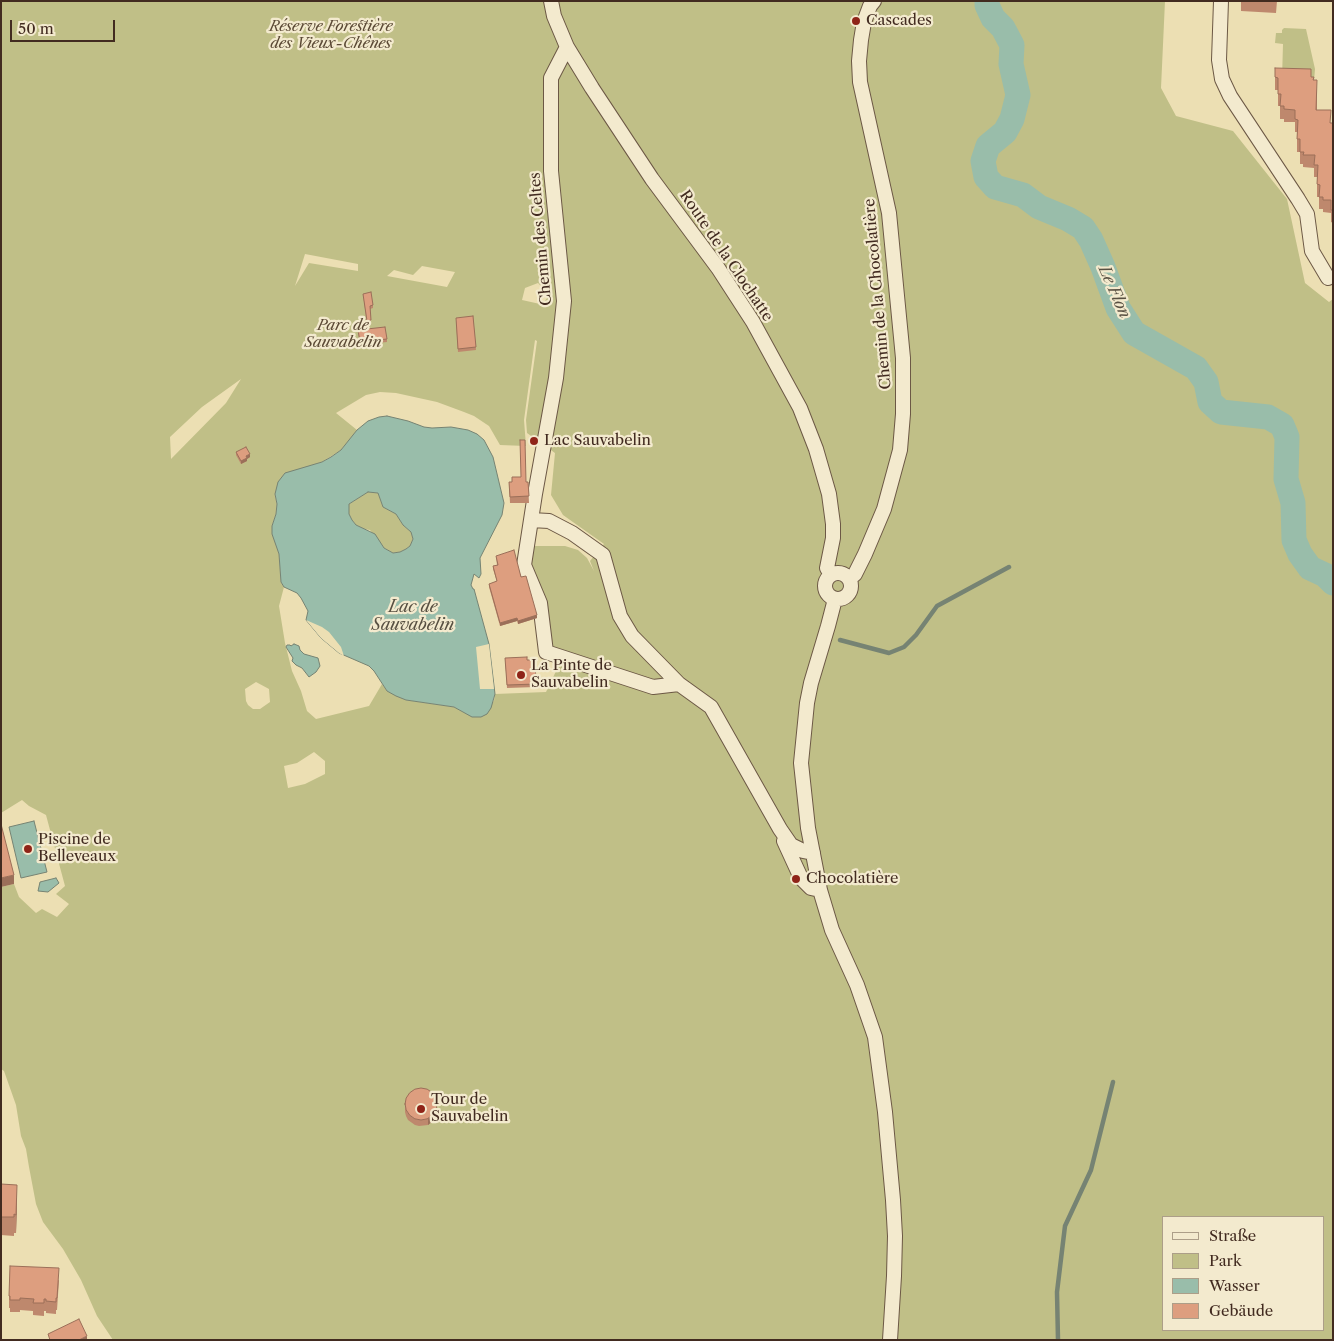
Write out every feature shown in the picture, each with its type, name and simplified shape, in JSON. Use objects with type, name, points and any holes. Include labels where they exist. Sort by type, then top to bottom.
[{"type":"street","name":"Route de la Clochatte","points":[[551,1],[554,16],[567,47],[592,88],[652,179],[733,291],[753,322],[800,408],[816,449],[829,494],[833,538],[827,568],[831,575]]},
{"type":"street","name":"Chemin de la Chocolatière","points":[[848,579],[854,574],[865,554],[884,509],[900,450],[903,414],[903,358],[889,213],[860,82],[859,61],[864,22],[874,1]]},
{"type":"street","points":[[1221,1],[1218,60],[1222,79],[1230,96],[1307,214],[1312,251],[1328,278]]},
{"type":"street","name":"Chemin des Celtes","points":[[567,47],[551,78],[551,171],[564,301],[556,378],[524,565],[540,603],[546,652],[653,687],[679,684]]},
{"type":"street","points":[[531,520],[548,521],[572,533],[603,555],[620,616],[632,636],[679,684],[711,707],[791,845],[803,851],[813,853]]},
{"type":"street","points":[[837,573],[844,574],[848,579],[850,584],[848,593],[845,596],[835,599],[828,595],[825,588],[826,580],[831,575],[837,573]]},
{"type":"street","points":[[835,599],[811,683],[803,734],[801,763],[808,828],[820,890],[832,930],[857,985],[875,1036],[885,1112],[893,1200],[894,1276],[890,1340]]},
{"type":"street","points":[[776,822],[801,878],[811,888],[820,890]]},
{"type":"green space","points":[[1,1],[1165,1],[1161,88],[1176,116],[1233,131],[1287,199],[1305,283],[1329,302],[1333,299],[1333,1340],[113,1340],[97,1316],[81,1280],[63,1249],[43,1222],[36,1204],[16,1105],[4,1071],[1,1069],[1,887],[14,884],[19,897],[36,913],[42,909],[57,917],[69,904],[56,894],[65,886],[46,815],[22,800],[1,813]],"holes":[[[305,254],[358,264],[358,271],[309,263],[295,286]],[[422,266],[455,272],[447,287],[387,276],[394,270],[413,275]],[[538,283],[550,295],[540,306],[540,304],[522,300],[525,288]],[[535,340],[537,341],[526,420],[527,433],[555,453],[551,495],[563,515],[604,544],[590,561],[594,571],[587,558],[578,550],[565,546],[534,546],[531,551],[531,570],[550,643],[554,649],[568,656],[558,667],[546,692],[495,694],[494,701],[467,714],[454,707],[406,700],[387,691],[382,684],[369,706],[316,719],[307,711],[292,671],[285,643],[279,606],[284,587],[281,582],[279,554],[272,526],[277,504],[275,494],[310,466],[322,462],[341,450],[357,430],[336,413],[366,395],[380,392],[396,393],[437,402],[474,416],[489,426],[500,445],[526,446],[524,420]],[[241,379],[226,403],[171,459],[170,437],[202,407]],[[256,682],[269,689],[270,702],[260,709],[253,709],[246,701],[245,689]],[[314,752],[325,761],[325,774],[305,784],[288,788],[284,766],[297,763]]]},
{"type":"green space","points":[[1284,28],[1306,29],[1315,69],[1314,81],[1282,79],[1283,44],[1275,43],[1276,33],[1282,33]]},
{"type":"green space","points":[[368,492],[378,493],[383,507],[396,514],[403,525],[411,532],[413,539],[410,546],[406,549],[393,553],[384,548],[370,530],[356,525],[352,520],[349,514],[349,504]]},
{"type":"water","name":"Lac de Sauvabelin","points":[[387,416],[424,427],[451,427],[468,430],[484,440],[493,457],[504,503],[502,515],[480,558],[481,574],[479,578],[474,574],[471,585],[474,589],[489,644],[495,694],[491,708],[487,714],[481,717],[472,717],[454,707],[406,700],[387,691],[369,666],[339,653],[321,638],[306,620],[308,611],[301,598],[297,593],[284,587],[281,582],[279,554],[272,534],[272,526],[276,514],[275,494],[278,482],[285,473],[322,462],[331,457],[341,450],[357,430],[368,421]],"holes":[[[368,492],[378,493],[383,507],[396,514],[403,525],[411,532],[413,539],[410,546],[400,552],[393,553],[384,548],[375,534],[356,525],[349,514],[349,504]]]},
{"type":"water","points":[[294,644],[299,646],[304,654],[318,658],[320,666],[309,677],[302,668],[292,661],[293,658],[286,647],[287,645],[291,646]]},
{"type":"water","name":"Piscine de Belleveaux","points":[[34,821],[47,872],[21,878],[9,827]]},
{"type":"water","points":[[56,878],[59,883],[48,892],[38,891],[40,882]]},
{"type":"pier","points":[[306,620],[329,632],[341,647],[344,656],[321,638]]},
{"type":"pier","points":[[489,644],[494,689],[480,689],[476,647]]},
{"type":"building","points":[[1275,68],[1311,69],[1311,77],[1314,77],[1313,80],[1317,80],[1316,110],[1331,110],[1330,123],[1333,123],[1333,210],[1331,210],[1331,200],[1323,200],[1323,197],[1319,197],[1320,185],[1317,184],[1318,165],[1314,165],[1315,155],[1303,155],[1304,152],[1300,152],[1300,139],[1297,139],[1298,120],[1295,119],[1295,110],[1284,109],[1284,106],[1280,106],[1281,94],[1278,94],[1278,78],[1275,77]]},
{"type":"building","points":[[371,292],[373,305],[370,306],[371,320],[367,321],[363,294]]},
{"type":"building","points":[[473,316],[476,347],[458,349],[456,318]]},
{"type":"building","points":[[385,327],[387,339],[360,342],[358,330]]},
{"type":"building","points":[[520,440],[525,440],[526,482],[528,482],[529,496],[510,497],[509,482],[512,482],[512,477],[521,477]]},
{"type":"building","points":[[246,447],[250,454],[241,461],[236,452]]},
{"type":"building","points":[[514,550],[521,577],[526,576],[537,615],[518,621],[517,618],[500,623],[489,584],[497,581],[493,566],[498,565],[496,556]]},
{"type":"building","name":"La Pinte de Sauvabelin","points":[[527,657],[527,660],[535,660],[536,684],[507,685],[505,658]]},
{"type":"building","points":[[1,824],[14,875],[1,878]]},
{"type":"building","name":"Tour de Sauvabelin","points":[[421,1088],[432,1093],[437,1104],[432,1115],[421,1120],[410,1115],[405,1104],[410,1093]]},
{"type":"building","points":[[1,1184],[17,1185],[16,1215],[14,1214],[14,1217],[1,1217]]},
{"type":"building","points":[[10,1266],[59,1268],[56,1302],[46,1301],[46,1299],[44,1299],[44,1303],[33,1303],[34,1299],[20,1298],[20,1300],[10,1300]]},
{"type":"building","points":[[79,1319],[87,1336],[79,1340],[50,1340],[48,1334]]},
{"type":"waterway","name":"Le Flon","points":[[987,1],[993,18],[1003,28],[1012,45],[1011,64],[1018,95],[1012,119],[1005,132],[988,146],[983,161],[986,177],[995,187],[1023,195],[1039,207],[1068,219],[1083,228],[1091,240],[1103,267],[1118,308],[1134,333],[1196,368],[1206,382],[1210,402],[1221,412],[1268,417],[1282,425],[1287,437],[1286,479],[1293,503],[1294,540],[1300,554],[1310,568],[1325,575],[1333,583]]},
{"type":"waterway","points":[[840,640],[889,653],[904,647],[916,635],[937,606],[1009,567]]},
{"type":"waterway","points":[[1058,1340],[1057,1292],[1065,1226],[1091,1170],[1113,1082]]},
{"type":"place","name":"Cascades","points":[[856,21]]},
{"type":"place","name":"Lac Sauvabelin","points":[[534,441]]},
{"type":"place","name":"La Pinte de Sauvabelin","points":[[521,675]]},
{"type":"place","name":"Piscine de Belleveaux","points":[[28,849]]},
{"type":"place","name":"Chocolatière","points":[[796,879]]},
{"type":"place","name":"Tour de Sauvabelin","points":[[421,1109]]},
{"type":"park label","name":"Réserve Forestière des Vieux-Chênes","points":[[331,36]]},
{"type":"park label","name":"Parc de Sauvabelin","points":[[343,334]]}]
